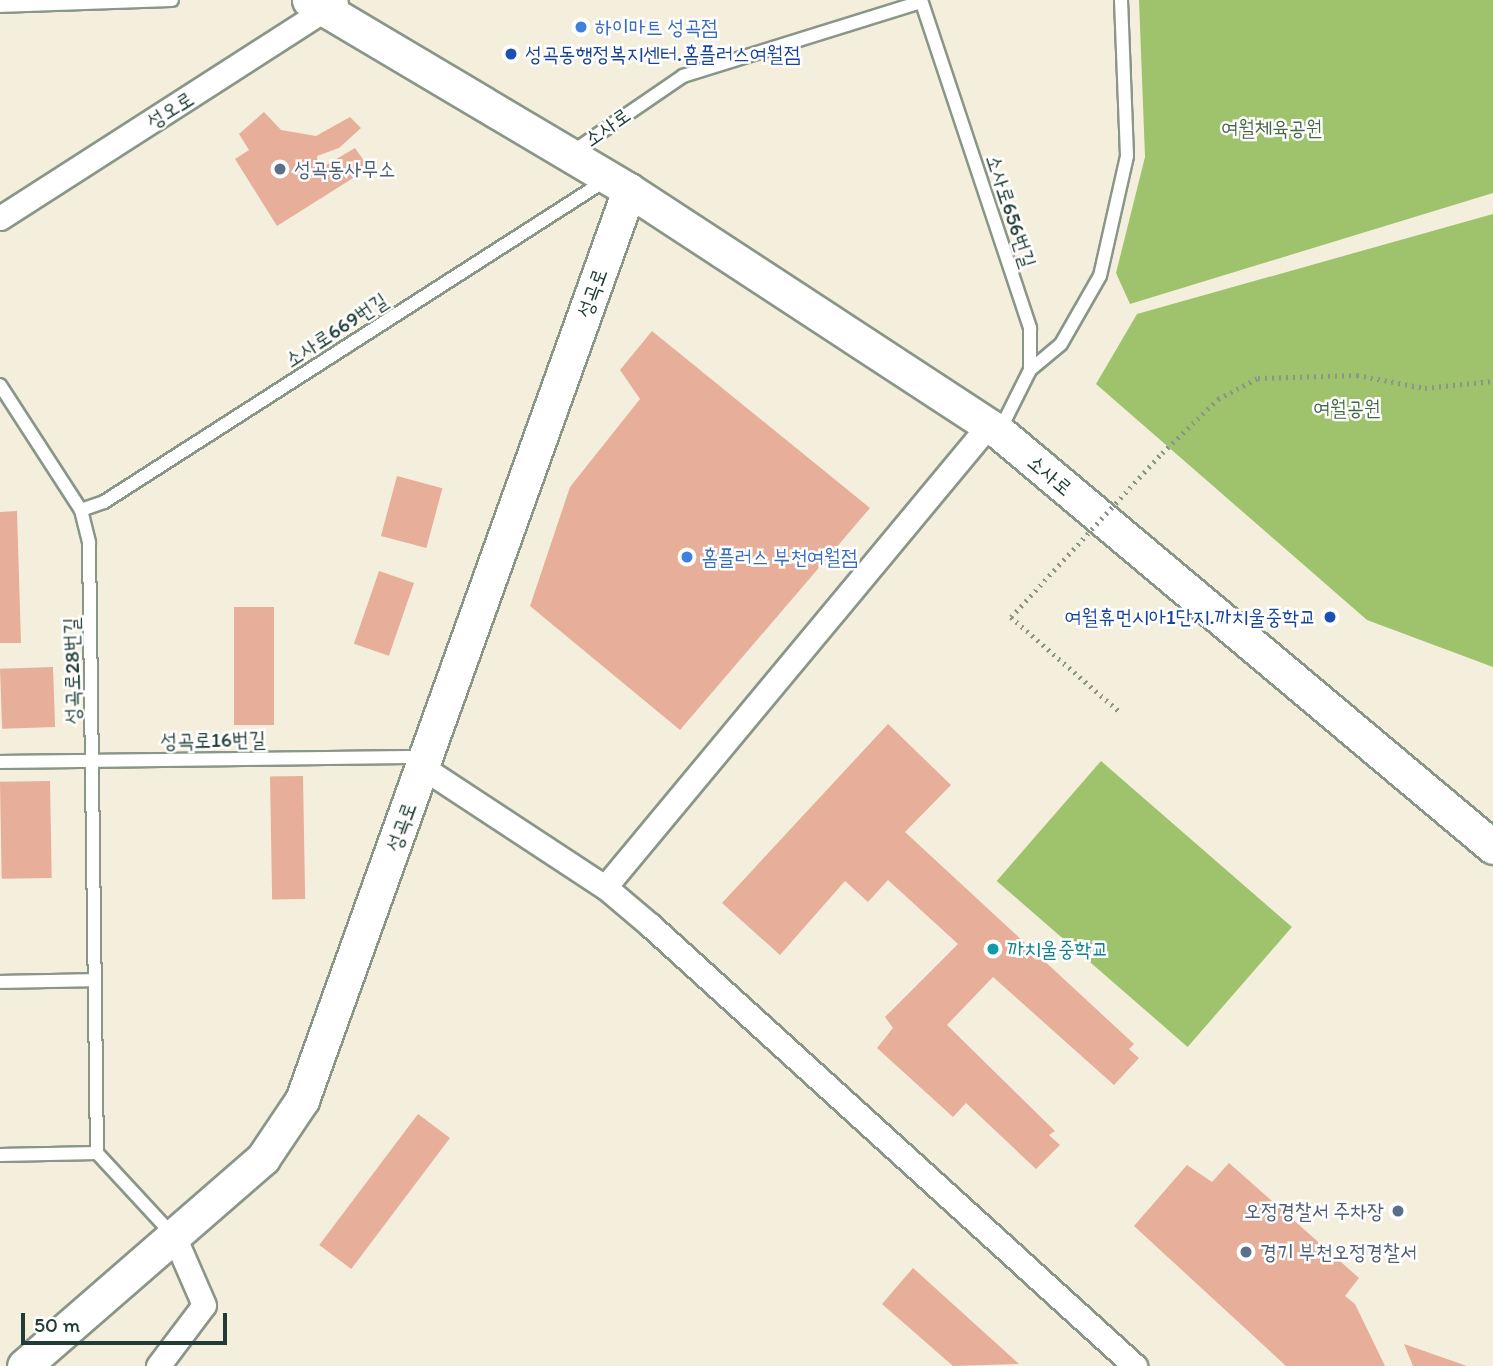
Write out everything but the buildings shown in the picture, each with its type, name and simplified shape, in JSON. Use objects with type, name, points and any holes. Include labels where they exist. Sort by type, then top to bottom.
[{"type":"street","name":"소사로","points":[[325,4],[620,184],[993,429],[1493,847]]},
{"type":"street","name":"성오로","points":[[0,218],[325,4]]},
{"type":"street","name":"성곡로","points":[[24,1366],[263,1158],[302,1100],[424,762],[620,184]]},
{"type":"street","points":[[605,887],[993,429]]},
{"type":"street","points":[[424,762],[605,887],[1135,1366]]},
{"type":"street","points":[[158,1366],[204,1305],[174,1236]]},
{"type":"lane","points":[[0,6],[172,0]]},
{"type":"lane","points":[[1030,370],[1061,344],[1100,276],[1127,156],[1121,0]]},
{"type":"lane","name":"소사로656번길","points":[[921,1],[1030,328],[1030,370],[993,429]]},
{"type":"lane","name":"소사로","points":[[569,154],[683,76],[921,1]]},
{"type":"lane","name":"소사로669번길","points":[[81,510],[104,502],[620,184]]},
{"type":"lane","name":"성곡로28번길","points":[[0,385],[81,510],[89,543],[97,1153]]},
{"type":"lane","name":"성곡로16번길","points":[[0,762],[424,762]]},
{"type":"lane","points":[[0,982],[94,980]]},
{"type":"lane","points":[[0,1155],[97,1153],[174,1236]]},
{"type":"path","points":[[1120,712],[1012,617],[1162,453],[1218,398],[1258,379],[1357,374],[1425,388],[1493,381]]},
{"type":"green space","name":"여월체육공원","points":[[1139,0],[1493,0],[1493,193],[1130,304],[1116,273],[1145,157]]},
{"type":"green space","name":"여월공원","points":[[1493,214],[1493,667],[1367,620],[1096,384],[1137,314]]},
{"type":"green space","points":[[1101,761],[1292,927],[1188,1047],[997,881]]},
{"type":"place","name":"하이마트 성곡점","points":[[581,27]]},
{"type":"place","name":"성곡동행정복지센터.홈플러스여월점","points":[[511,54]]},
{"type":"place","name":"성곡동사무소","points":[[280,169]]},
{"type":"place","name":"홈플러스 부천여월점","points":[[687,557]]},
{"type":"place","name":"여월휴먼시아1단지.까치울중학교","points":[[1330,617]]},
{"type":"place","name":"까치울중학교","points":[[993,949]]},
{"type":"place","name":"오정경찰서 주차장","points":[[1398,1211]]},
{"type":"place","name":"경기 부천오정경찰서","points":[[1246,1252]]}]
